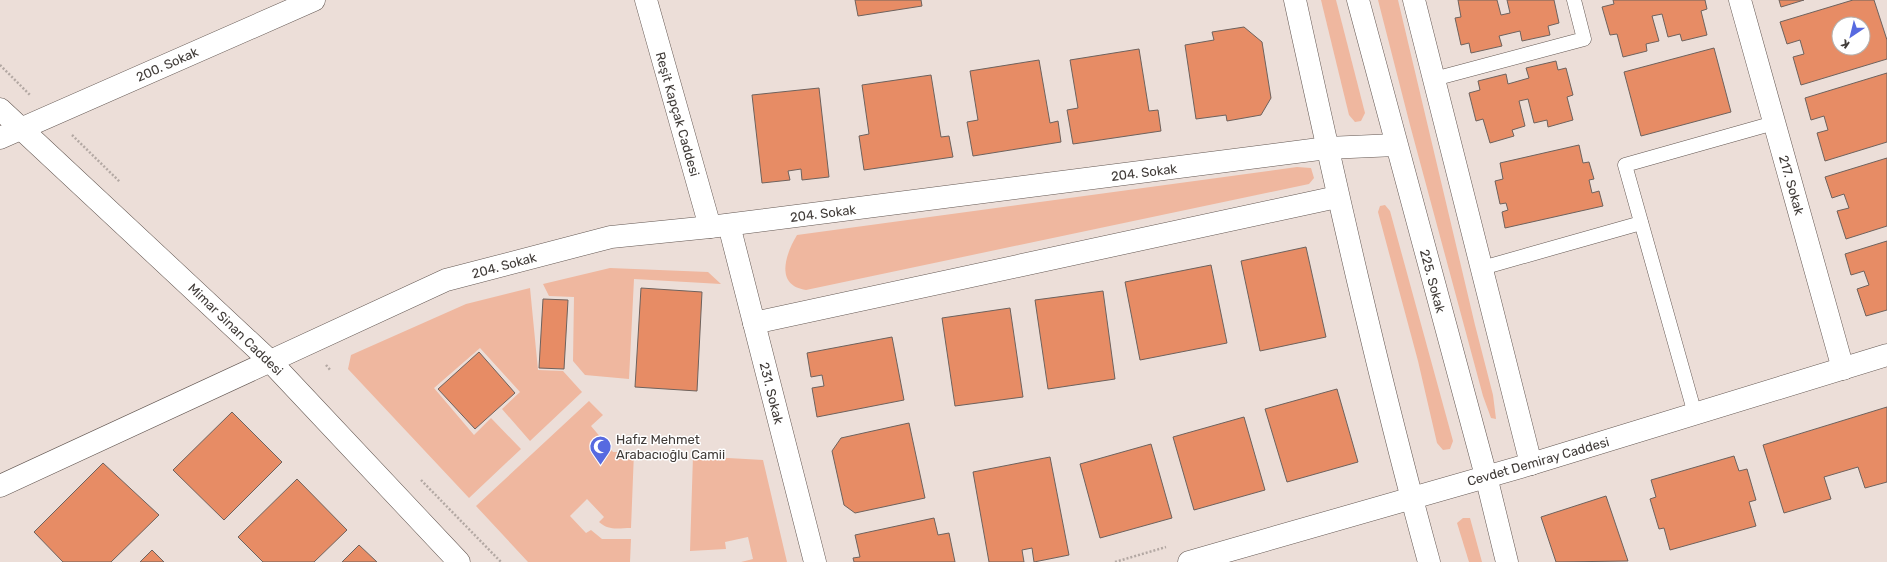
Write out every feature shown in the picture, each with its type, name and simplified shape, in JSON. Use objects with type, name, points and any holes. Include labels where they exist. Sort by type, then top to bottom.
[{"type":"street","name":"200. Sokak","points":[[0,138],[314,0]]},
{"type":"street","name":"Reşit Kapçak Caddesi","points":[[646,0],[719,226]]},
{"type":"street","points":[[1295,0],[1338,197],[1411,498],[1429,562]]},
{"type":"street","name":"225. Sokak","points":[[1358,0],[1486,476],[1507,562]]},
{"type":"street","points":[[1414,0],[1531,464]]},
{"type":"street","name":"217. Sokak","points":[[1740,0],[1843,369]]},
{"type":"street","name":"Mimar Sinan Caddesi","points":[[0,109],[270,361],[459,562]]},
{"type":"street","name":"204. Sokak","points":[[0,486],[446,280],[611,237],[719,226],[1327,148],[1396,145]]},
{"type":"street","points":[[754,323],[1338,197]]},
{"type":"street","name":"231. Sokak","points":[[719,226],[754,323],[815,562]]},
{"type":"street","name":"Cevdet Demiray Caddesi","points":[[1189,562],[1531,464],[1887,355]]},
{"type":"lane","points":[[1434,79],[1584,39],[1574,0]]},
{"type":"lane","points":[[1695,414],[1624,165],[1774,123]]},
{"type":"lane","points":[[1482,268],[1641,223]]},
{"type":"shaded area","points":[[1321,0],[1336,0],[1365,113],[1361,121],[1355,122],[1349,115]]},
{"type":"shaded area","points":[[1378,0],[1398,0],[1493,395],[1496,419],[1491,418],[1483,396]]},
{"type":"shaded area","points":[[1297,167],[1311,168],[1314,178],[1309,184],[806,290],[796,287],[786,276],[785,268],[789,251],[797,235]]},
{"type":"shaded area","points":[[1385,205],[1390,211],[1453,441],[1450,449],[1443,450],[1437,443],[1418,361],[1378,212],[1380,206]]},
{"type":"shaded area","points":[[610,268],[708,272],[721,284],[634,279],[629,379],[585,375],[573,361],[574,297],[549,296],[543,284]]},
{"type":"shaded area","points":[[530,288],[538,370],[563,371],[582,392],[530,441],[502,409],[520,392],[480,348],[434,388],[474,435],[491,418],[521,449],[469,498],[348,369],[351,355],[466,304]]},
{"type":"shaded area","points":[[589,401],[603,415],[591,426],[613,452],[634,452],[631,528],[606,527],[599,522],[604,517],[587,499],[570,516],[586,533],[591,530],[602,539],[631,539],[630,562],[528,562],[476,506]]},
{"type":"shaded area","points":[[693,456],[763,460],[787,562],[741,562],[753,559],[748,537],[725,542],[726,549],[690,551]]},
{"type":"shaded area","points":[[1463,518],[1470,518],[1482,562],[1469,562],[1457,523]]},
{"type":"building","points":[[855,0],[921,0],[922,6],[858,16]]},
{"type":"building","points":[[1458,0],[1497,0],[1501,15],[1510,13],[1507,0],[1554,0],[1559,23],[1548,26],[1550,35],[1522,41],[1520,31],[1499,36],[1502,46],[1471,53],[1469,43],[1461,45],[1455,18],[1461,17]]},
{"type":"building","points":[[1613,0],[1705,0],[1707,9],[1701,11],[1707,35],[1682,41],[1680,34],[1668,37],[1662,14],[1652,16],[1659,41],[1646,44],[1647,51],[1623,57],[1617,34],[1610,35],[1602,7],[1614,4]]},
{"type":"building","points":[[1779,0],[1804,0],[1781,7]]},
{"type":"building","points":[[1853,0],[1874,0],[1887,40],[1887,59],[1801,85],[1793,57],[1804,54],[1800,40],[1787,44],[1780,22]]},
{"type":"building","points":[[1244,27],[1262,42],[1271,98],[1261,115],[1227,121],[1226,115],[1196,119],[1185,45],[1214,40],[1212,32]]},
{"type":"building","points":[[1714,48],[1731,112],[1641,136],[1624,72]]},
{"type":"building","points":[[1139,49],[1149,111],[1158,110],[1161,131],[1073,144],[1067,110],[1078,108],[1070,60]]},
{"type":"building","points":[[1039,60],[1050,123],[1058,121],[1061,142],[973,156],[967,122],[978,120],[970,71]]},
{"type":"building","points":[[1556,61],[1558,70],[1566,68],[1573,95],[1567,97],[1573,120],[1548,127],[1547,120],[1534,123],[1528,99],[1519,101],[1525,126],[1512,130],[1514,136],[1490,143],[1483,119],[1476,121],[1469,93],[1480,90],[1478,81],[1506,74],[1508,84],[1529,78],[1526,68]]},
{"type":"building","points":[[1887,73],[1887,142],[1825,161],[1817,133],[1828,130],[1824,116],[1811,120],[1805,98]]},
{"type":"building","points":[[931,75],[941,137],[949,136],[953,157],[864,170],[859,136],[869,134],[862,85]]},
{"type":"building","points":[[819,88],[829,177],[802,180],[801,169],[788,171],[790,180],[762,183],[752,95]]},
{"type":"building","points":[[1579,145],[1583,163],[1589,162],[1594,179],[1589,180],[1592,193],[1599,191],[1603,206],[1505,228],[1502,212],[1508,210],[1506,203],[1500,204],[1495,181],[1503,179],[1500,163]]},
{"type":"building","points":[[1887,158],[1887,226],[1846,239],[1837,211],[1849,208],[1844,194],[1832,198],[1825,177]]},
{"type":"building","points":[[1887,241],[1887,310],[1866,316],[1857,289],[1869,285],[1864,271],[1851,275],[1845,254]]},
{"type":"building","points":[[1306,247],[1326,337],[1260,351],[1241,261]]},
{"type":"building","points":[[1211,265],[1227,343],[1140,360],[1125,282]]},
{"type":"building","points":[[641,288],[702,292],[697,391],[635,387]]},
{"type":"building","points":[[1103,291],[1115,379],[1048,389],[1035,300]]},
{"type":"building","points":[[543,299],[568,300],[564,369],[539,368]]},
{"type":"building","points":[[1010,308],[1023,397],[955,406],[942,318]]},
{"type":"building","points":[[892,337],[904,400],[817,417],[812,388],[824,386],[822,375],[811,377],[807,353]]},
{"type":"building","points":[[479,352],[515,393],[475,429],[438,389]]},
{"type":"building","points":[[1337,389],[1358,462],[1287,482],[1265,409]]},
{"type":"building","points":[[1887,407],[1887,482],[1865,488],[1858,467],[1824,477],[1831,499],[1784,513],[1763,445]]},
{"type":"building","points":[[232,412],[282,462],[224,520],[173,470]]},
{"type":"building","points":[[1244,417],[1265,490],[1194,510],[1173,437]]},
{"type":"building","points":[[909,423],[925,498],[855,513],[844,505],[832,451],[841,438]]},
{"type":"building","points":[[1151,444],[1172,518],[1100,538],[1080,464]]},
{"type":"building","points":[[1734,456],[1739,471],[1747,469],[1756,500],[1749,502],[1756,526],[1670,550],[1664,528],[1659,529],[1650,499],[1656,497],[1651,480]]},
{"type":"building","points":[[1050,457],[1069,555],[1034,562],[1032,548],[1022,550],[1024,562],[989,562],[973,472]]},
{"type":"building","points":[[103,463],[159,515],[111,562],[63,562],[34,532]]},
{"type":"building","points":[[297,479],[347,530],[314,562],[263,562],[238,537]]},
{"type":"building","points":[[1606,496],[1628,561],[1556,562],[1541,517]]},
{"type":"building","points":[[934,518],[938,535],[949,533],[955,562],[854,562],[853,558],[860,557],[855,535]]},
{"type":"building","points":[[359,545],[377,562],[342,562]]},
{"type":"building","points":[[152,550],[164,562],[140,562]]},
{"type":"place","name":"Hafız Mehmet Arabacıoğlu Camii","points":[[600,466]]}]
